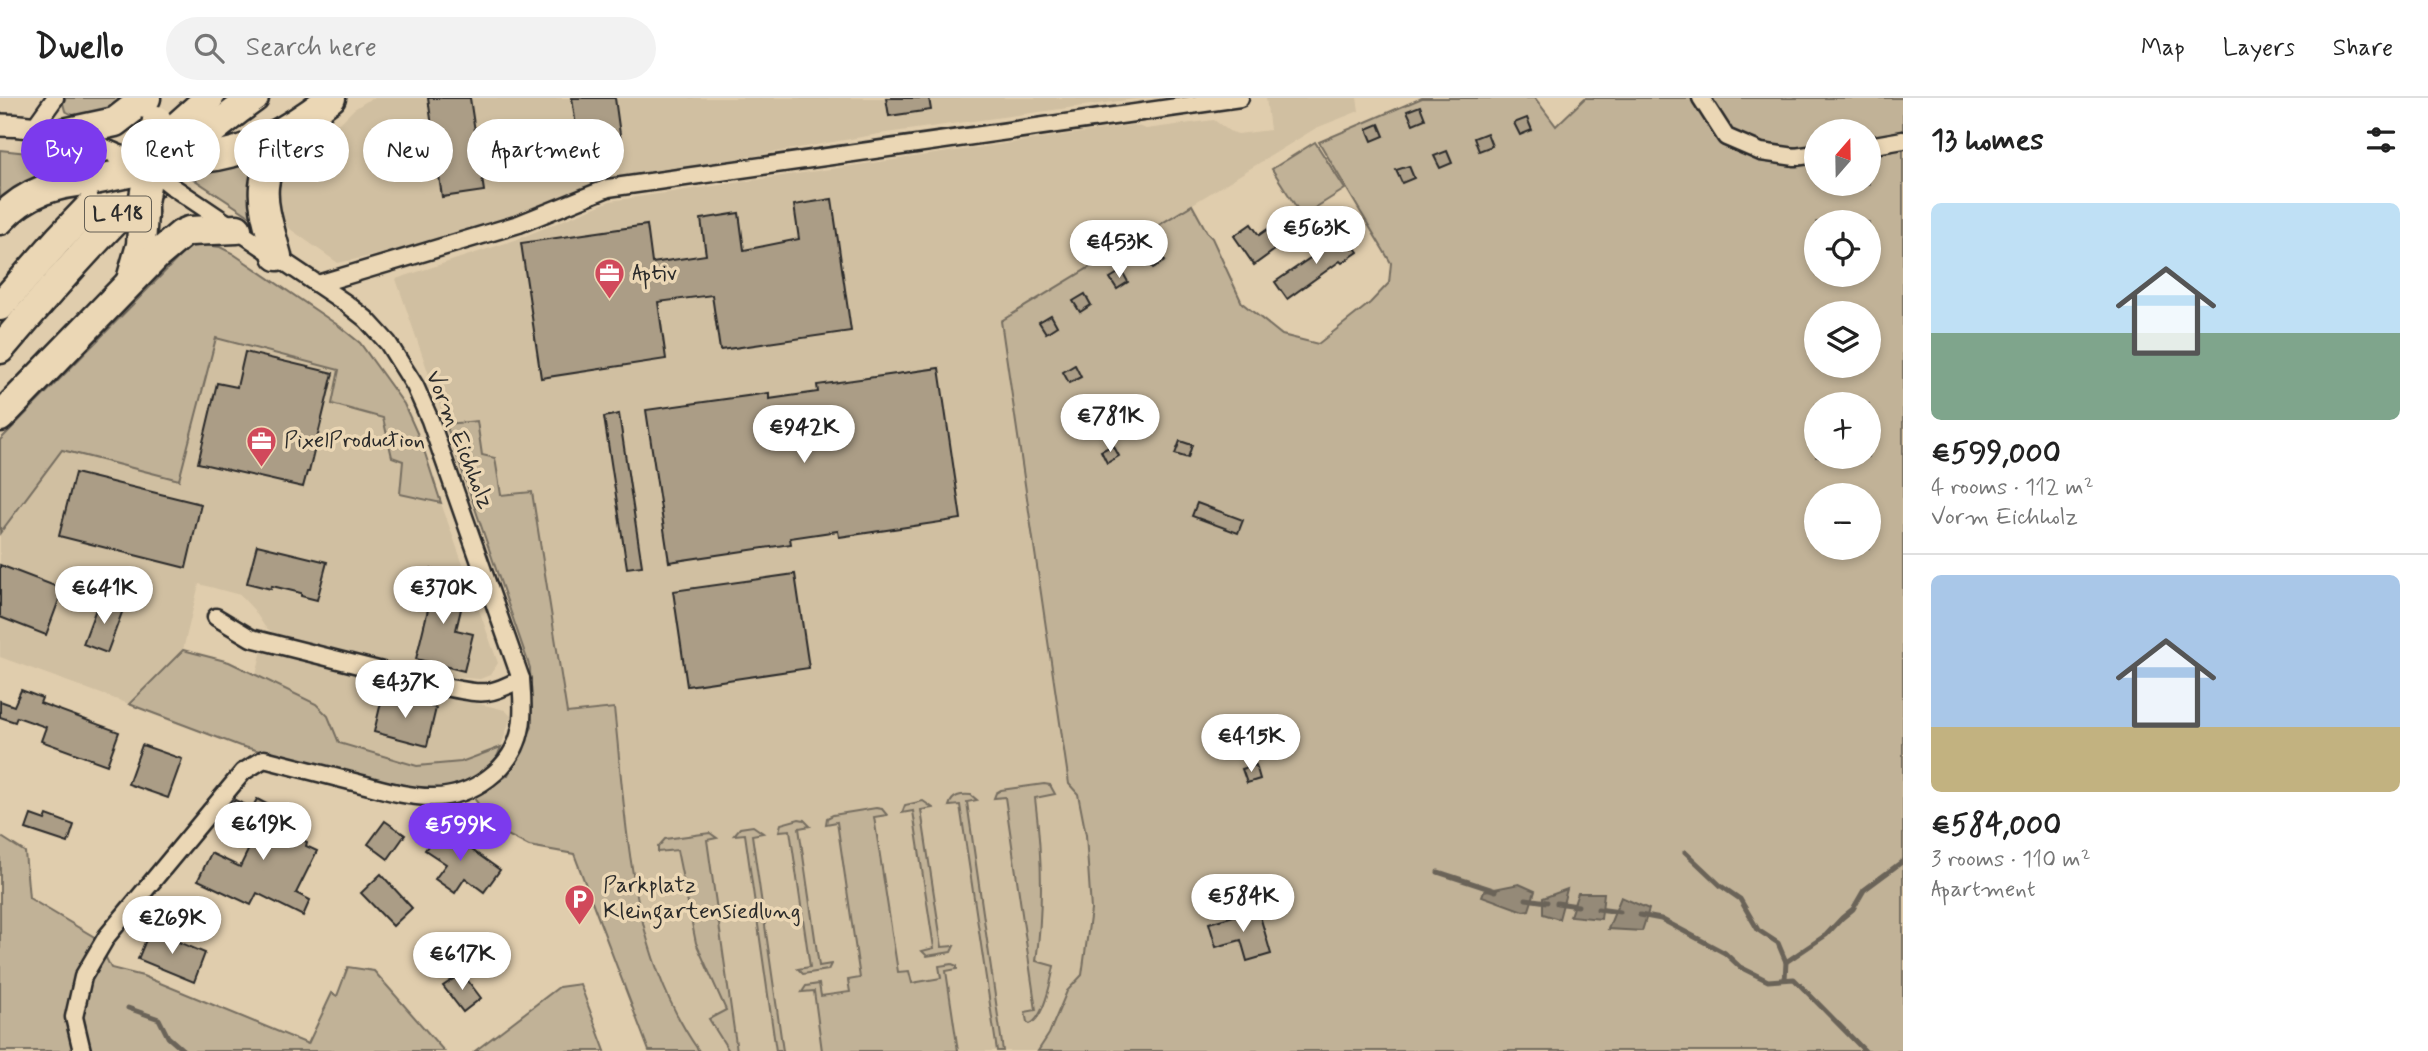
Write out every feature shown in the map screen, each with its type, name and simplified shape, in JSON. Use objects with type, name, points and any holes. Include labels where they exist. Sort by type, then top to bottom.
[{"type":"highway","name":"L 418","points":[[0,306],[106,190],[209,98]]},
{"type":"highway","name":"L 418","points":[[0,349],[124,208],[195,144],[254,98]]},
{"type":"highway","points":[[302,119],[331,98]]},
{"type":"highway","points":[[107,124],[155,105]]},
{"type":"highway","points":[[0,220],[35,192],[61,184],[121,175]]},
{"type":"highway","points":[[131,283],[141,245],[143,203],[147,182]]},
{"type":"highway","points":[[263,182],[264,207],[277,256]]},
{"type":"highway","points":[[0,418],[157,255],[181,234],[189,231],[237,229]]},
{"type":"main road","name":"L 418","points":[[0,125],[21,126]]},
{"type":"street","points":[[39,119],[55,98]]},
{"type":"street","points":[[318,284],[519,224],[608,188],[1240,98]]},
{"type":"street","points":[[1701,98],[1726,137],[1761,152],[1804,156]]},
{"type":"street","points":[[1881,144],[1903,140]]},
{"type":"street","name":"Vorm Eichholz","points":[[82,1051],[74,1017],[83,977],[107,936],[243,772],[264,759],[406,796],[453,796],[474,788],[494,775],[511,754],[521,729],[521,679],[430,420],[415,386],[387,343],[366,319],[167,182]]},
{"type":"street","points":[[216,617],[251,638],[450,688],[475,693],[496,692],[521,679]]},
{"type":"shaded area","points":[[66,98],[133,98],[100,115],[83,117],[65,111],[63,103]]},
{"type":"shaded area","points":[[372,98],[1141,98],[879,134],[624,180],[624,119],[467,119],[467,182],[618,182],[530,213],[418,246],[338,263],[283,224],[277,189],[278,182],[349,182],[349,119],[344,119]]},
{"type":"shaded area","points":[[1266,98],[1357,98],[1359,111],[1316,128],[1001,322],[1069,783],[1078,794],[1086,835],[1091,910],[1082,975],[1067,991],[1049,1034],[1038,1051],[699,1051],[681,1025],[661,983],[642,925],[613,709],[567,714],[532,492],[501,496],[495,459],[482,456],[477,421],[446,424],[396,279],[518,239],[610,201],[1134,125],[1146,129],[1214,120],[1238,134],[1270,130]]},
{"type":"shaded area","points":[[1422,98],[1535,98],[1556,126],[1585,98],[1903,98],[1903,1051],[1038,1051],[1049,1034],[1067,991],[1082,975],[1091,910],[1086,835],[1078,794],[1069,784],[1001,321],[1192,205],[1212,238],[1242,303],[1282,335],[1318,344],[1370,303],[1389,283],[1391,263],[1319,142]]},
{"type":"shaded area","points":[[1315,142],[1345,189],[1302,216],[1272,169]]},
{"type":"shaded area","points":[[0,150],[21,152],[21,182],[63,182],[0,207]]},
{"type":"shaded area","points":[[234,160],[234,182],[264,182],[260,223],[198,182],[220,182],[220,164]]},
{"type":"shaded area","points":[[189,247],[220,247],[232,253],[360,343],[404,404],[422,444],[441,503],[400,494],[403,461],[392,457],[383,418],[332,404],[339,370],[216,338],[179,480],[62,450],[0,533],[0,440]]},
{"type":"shaded area","points":[[215,338],[340,370],[332,404],[383,418],[392,456],[403,461],[400,493],[441,503],[498,663],[490,675],[480,679],[452,677],[275,634],[265,627],[240,595],[199,584],[183,650],[129,704],[0,657],[0,533],[62,450],[179,480]]},
{"type":"shaded area","points":[[477,421],[482,455],[495,458],[501,495],[532,492],[567,713],[614,708],[628,842],[645,930],[658,972],[676,1013],[699,1051],[649,1051],[574,854],[529,846],[496,829],[474,798],[508,775],[532,727],[530,668],[446,424]]},
{"type":"shaded area","points":[[183,650],[229,662],[316,704],[328,716],[339,743],[417,766],[461,762],[501,747],[488,768],[471,779],[440,790],[411,788],[240,746],[129,704]]},
{"type":"shaded area","points":[[262,650],[505,710],[511,716],[501,747],[461,762],[417,766],[339,743],[328,716],[316,704],[256,675]]},
{"type":"shaded area","points":[[1050,785],[1055,794],[1035,798],[1041,880],[1036,961],[1054,966],[1043,1007],[1030,1024],[1025,1012],[1036,1010],[1005,797],[994,798],[1001,790]]},
{"type":"shaded area","points":[[971,795],[977,800],[967,802],[1003,1051],[997,1051],[960,805],[949,806],[957,796]]},
{"type":"shaded area","points":[[923,801],[933,808],[921,810],[942,947],[954,946],[951,952],[927,956],[922,951],[934,948],[913,811],[902,813],[905,805]]},
{"type":"shaded area","points":[[882,809],[887,815],[874,817],[898,972],[909,971],[912,983],[941,978],[939,966],[957,966],[957,969],[946,971],[958,1051],[822,1051],[814,991],[802,992],[806,986],[819,984],[821,996],[850,992],[848,980],[860,978],[837,822],[826,824],[827,818],[833,815]]},
{"type":"shaded area","points":[[799,819],[810,826],[799,828],[819,966],[831,964],[828,970],[803,974],[798,969],[810,967],[790,830],[779,831],[781,824]]},
{"type":"shaded area","points":[[753,826],[763,833],[752,835],[783,1051],[776,1051],[745,834],[734,835],[740,828]]},
{"type":"shaded area","points":[[710,833],[717,838],[707,840],[737,1051],[729,1051],[709,1019],[726,1010],[696,943],[677,850],[658,852],[658,847],[665,839]]},
{"type":"shaded area","points":[[0,836],[25,852],[29,898],[96,938],[111,968],[143,976],[308,1044],[332,993],[337,996],[348,967],[374,971],[444,1051],[0,1051]]},
{"type":"shaded area","points":[[1519,884],[1535,891],[1529,910],[1523,911],[1482,896],[1484,891]]},
{"type":"shaded area","points":[[1567,889],[1559,919],[1543,914],[1543,898]]},
{"type":"shaded area","points":[[1578,893],[1604,893],[1601,919],[1570,916]]},
{"type":"shaded area","points":[[1621,897],[1649,909],[1642,931],[1608,929]]},
{"type":"shaded area","points":[[580,984],[605,1051],[475,1051],[559,987]]},
{"type":"building","points":[[428,98],[470,98],[473,119],[467,119],[467,182],[483,182],[484,191],[442,197],[440,182],[453,182],[453,119],[431,119]]},
{"type":"building","points":[[572,98],[615,98],[618,119],[575,119]]},
{"type":"building","points":[[886,98],[929,98],[931,110],[889,116]]},
{"type":"building","points":[[1420,106],[1425,119],[1413,124],[1407,111]]},
{"type":"building","points":[[1527,118],[1532,130],[1520,135],[1514,123]]},
{"type":"building","points":[[1379,124],[1384,136],[1372,141],[1367,129]]},
{"type":"building","points":[[1487,133],[1492,146],[1479,151],[1474,138]]},
{"type":"building","points":[[1447,151],[1452,163],[1440,168],[1434,156]]},
{"type":"building","points":[[1409,166],[1414,178],[1402,183],[1396,170]]},
{"type":"building","points":[[832,199],[851,331],[720,350],[712,295],[658,302],[666,359],[541,378],[521,243],[647,225],[652,263],[706,255],[701,219],[739,213],[744,250],[799,239],[794,205]]},
{"type":"building","points":[[1282,219],[1294,236],[1254,265],[1234,236],[1251,224],[1259,235]]},
{"type":"building","points":[[1345,234],[1358,252],[1342,263],[1340,261],[1287,299],[1275,282]]},
{"type":"building","points":[[1158,250],[1165,261],[1153,268],[1146,256]]},
{"type":"building","points":[[1122,271],[1128,282],[1117,289],[1110,278]]},
{"type":"building","points":[[1085,294],[1091,305],[1080,312],[1073,301]]},
{"type":"building","points":[[1051,315],[1057,326],[1046,333],[1039,322]]},
{"type":"building","points":[[245,352],[333,373],[303,487],[198,463],[217,383],[237,387]]},
{"type":"building","points":[[1075,365],[1081,377],[1069,383],[1063,372]]},
{"type":"building","points":[[939,368],[961,519],[839,537],[838,531],[790,538],[791,544],[669,562],[646,410],[769,393],[769,399],[818,392],[817,385]]},
{"type":"building","points":[[1093,404],[1099,415],[1088,422],[1081,410]]},
{"type":"building","points":[[619,414],[642,566],[627,568],[604,417]]},
{"type":"building","points":[[1180,441],[1192,445],[1188,458],[1175,454]]},
{"type":"building","points":[[1113,445],[1119,456],[1107,463],[1101,451]]},
{"type":"building","points":[[75,473],[201,504],[186,568],[59,536]]},
{"type":"building","points":[[1197,503],[1243,520],[1238,533],[1192,516]]},
{"type":"building","points":[[257,545],[327,562],[317,600],[301,596],[301,593],[247,583]]},
{"type":"building","points":[[0,565],[63,589],[46,635],[0,617]]},
{"type":"building","points":[[431,569],[447,573],[462,605],[456,630],[473,634],[464,671],[416,659],[430,601],[424,600]]},
{"type":"building","points":[[795,574],[809,668],[687,686],[673,591]]},
{"type":"building","points":[[100,598],[124,607],[107,653],[83,644]]},
{"type":"building","points":[[21,690],[42,698],[40,703],[119,732],[107,765],[41,741],[46,727],[17,717],[15,722],[0,717],[0,701],[14,706]]},
{"type":"building","points":[[383,694],[436,708],[427,746],[374,732]]},
{"type":"building","points":[[142,745],[182,759],[168,798],[128,784]]},
{"type":"building","points":[[1256,765],[1260,779],[1247,783],[1242,769]]},
{"type":"building","points":[[257,799],[278,810],[271,825],[307,842],[306,846],[317,851],[296,893],[310,900],[303,916],[257,893],[251,905],[198,880],[211,853],[240,867],[257,832],[222,816],[235,800],[252,808]]},
{"type":"building","points":[[31,815],[45,820],[47,815],[74,825],[68,843],[26,829]]},
{"type":"building","points":[[385,821],[405,835],[388,859],[368,844]]},
{"type":"building","points":[[441,828],[500,870],[484,892],[465,878],[455,893],[435,879],[446,864],[425,850]]},
{"type":"building","points":[[381,874],[412,908],[393,926],[361,893]]},
{"type":"building","points":[[1258,909],[1271,954],[1247,961],[1241,940],[1216,947],[1209,923]]},
{"type":"building","points":[[150,930],[205,953],[194,982],[138,959]]},
{"type":"building","points":[[462,973],[481,998],[463,1012],[443,986]]},
{"type":"waterway","points":[[1685,852],[1721,886],[1740,899],[1758,930],[1778,943],[1786,962],[1785,979]]},
{"type":"waterway","points":[[1786,962],[1826,935],[1853,909],[1864,890],[1903,861]]},
{"type":"waterway","points":[[1438,872],[1496,891]]},
{"type":"waterway","points":[[1526,899],[1547,902]]},
{"type":"waterway","points":[[1557,903],[1578,906]]},
{"type":"waterway","points":[[1598,909],[1620,912]]},
{"type":"waterway","points":[[1640,915],[1661,919],[1725,953],[1740,967],[1768,981],[1794,979],[1865,1051]]},
{"type":"waterway","points":[[128,1008],[159,1019],[168,1037],[184,1051]]},
{"type":"place","name":"Aptiv","points":[[609,301]]},
{"type":"place","name":"PixelProduction","points":[[261,468]]},
{"type":"place","name":"Parkplatz Kleingartensiedlung","points":[[580,926]]}]
